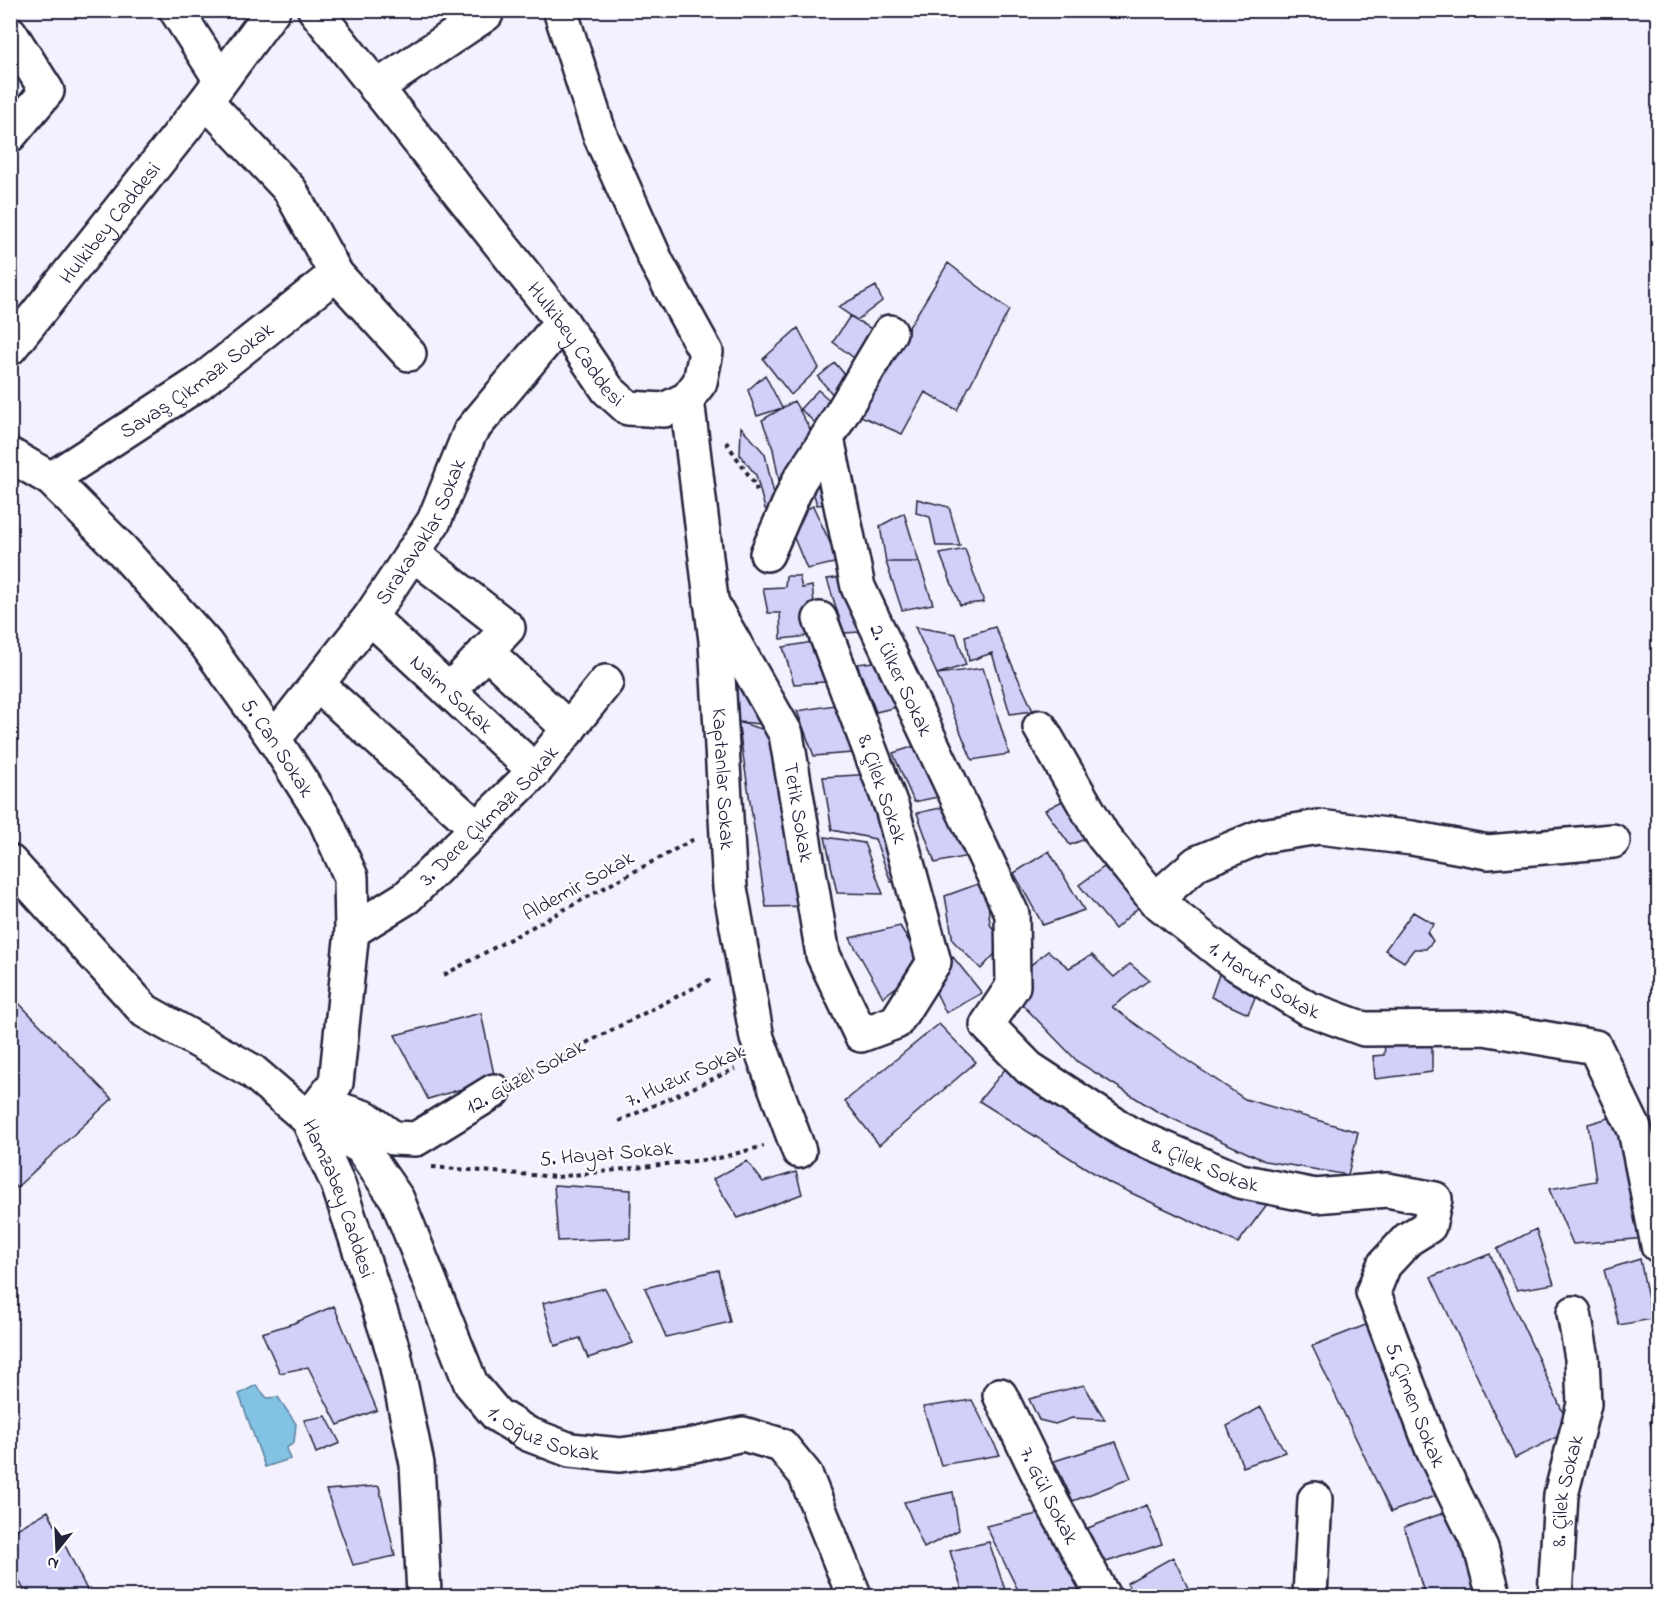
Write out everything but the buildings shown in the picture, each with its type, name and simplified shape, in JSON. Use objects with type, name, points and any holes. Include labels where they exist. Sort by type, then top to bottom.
[{"type":"street","points":[[176,10],[213,90],[290,190],[336,274],[409,354]]},
{"type":"street","name":"Hulkibey Caddesi","points":[[11,346],[213,90],[273,10]]},
{"type":"street","name":"Hulkibey Caddesi","points":[[315,10],[562,322],[608,390],[628,408],[664,410],[687,399]]},
{"type":"street","points":[[376,88],[486,14],[486,10]]},
{"type":"street","points":[[560,10],[600,135],[657,263],[706,352],[700,382],[687,399]]},
{"type":"street","points":[[10,33],[47,91],[10,135]]},
{"type":"street","name":"Savaş Çıkmazı Sokak","points":[[51,478],[199,383],[336,274]]},
{"type":"street","name":"Sırakavaklar Sokak","points":[[274,739],[370,617],[434,521],[470,432],[562,322]]},
{"type":"street","points":[[767,554],[799,481],[890,332]]},
{"type":"street","name":"Kaptanlar Sokak","points":[[687,399],[716,641],[729,888],[756,1038],[796,1145]]},
{"type":"street","name":"2. Ülker Sokak","points":[[827,438],[858,587],[1011,914],[1013,986],[987,1025]]},
{"type":"street","name":"5. Can Sokak","points":[[10,455],[51,478],[122,550],[206,644],[274,739],[325,819],[351,877],[352,931],[336,1083],[308,1119]]},
{"type":"street","points":[[412,553],[508,628],[449,691]]},
{"type":"street","name":"Tetik Sokak","points":[[711,602],[786,734],[823,954],[861,1035]]},
{"type":"street","name":"Naim Sokak","points":[[370,617],[535,771]]},
{"type":"street","name":"8. Çilek Sokak","points":[[820,619],[892,808],[934,962],[896,1022],[861,1035]]},
{"type":"street","points":[[486,651],[569,729]]},
{"type":"street","name":"3. Dere Çıkmazı Sokak","points":[[352,931],[407,897],[535,771],[606,682]]},
{"type":"street","points":[[318,685],[477,828]]},
{"type":"street","name":"1. Maruf Sokak","points":[[1040,727],[1103,836],[1155,900],[1233,962],[1307,1008],[1364,1029],[1484,1028],[1594,1047],[1635,1130],[1659,1245]]},
{"type":"street","points":[[1155,900],[1197,863],[1263,836],[1319,827],[1412,838],[1488,852],[1613,841]]},
{"type":"street","name":"Hamzabey Caddesi","points":[[10,862],[145,1011],[252,1071],[308,1119],[338,1184],[394,1353],[417,1464],[422,1596]]},
{"type":"street","name":"8. Çilek Sokak","points":[[987,1025],[1029,1068],[1128,1133],[1240,1181],[1315,1196],[1387,1190],[1435,1199],[1429,1226]]},
{"type":"street","name":"12. Güzel Sokak","points":[[308,1119],[332,1107],[366,1118],[393,1138],[416,1139],[494,1091]]},
{"type":"street","name":"1. Oğuz Sokak","points":[[308,1119],[361,1147],[396,1199],[471,1384],[497,1415],[528,1434],[570,1450],[620,1455],[694,1445],[743,1434],[781,1445],[805,1474],[854,1596]]},
{"type":"street","name":"5. Çimen Sokak","points":[[1429,1226],[1408,1239],[1384,1265],[1373,1292],[1432,1448],[1481,1548],[1494,1596]]},
{"type":"street","name":"8. Çilek Sokak","points":[[1555,1596],[1561,1495],[1584,1404],[1582,1358],[1574,1313]]},
{"type":"street","name":"7. Gül Sokak","points":[[1000,1395],[1052,1502],[1103,1596]]},
{"type":"street","points":[[1310,1596],[1315,1498]]},
{"type":"path","points":[[724,439],[756,486],[758,497]]},
{"type":"path","name":"Aldemir Sokak","points":[[444,975],[726,822]]},
{"type":"path","name":"12. Güzel Sokak","points":[[494,1091],[743,962]]},
{"type":"path","name":"7. Huzur Sokak","points":[[619,1121],[763,1056]]},
{"type":"path","name":"5. Hayat Sokak","points":[[431,1167],[557,1177],[719,1158],[796,1145]]},
{"type":"water","points":[[256,1385],[267,1398],[278,1397],[296,1424],[294,1443],[286,1448],[290,1459],[265,1467],[239,1394]]}]
